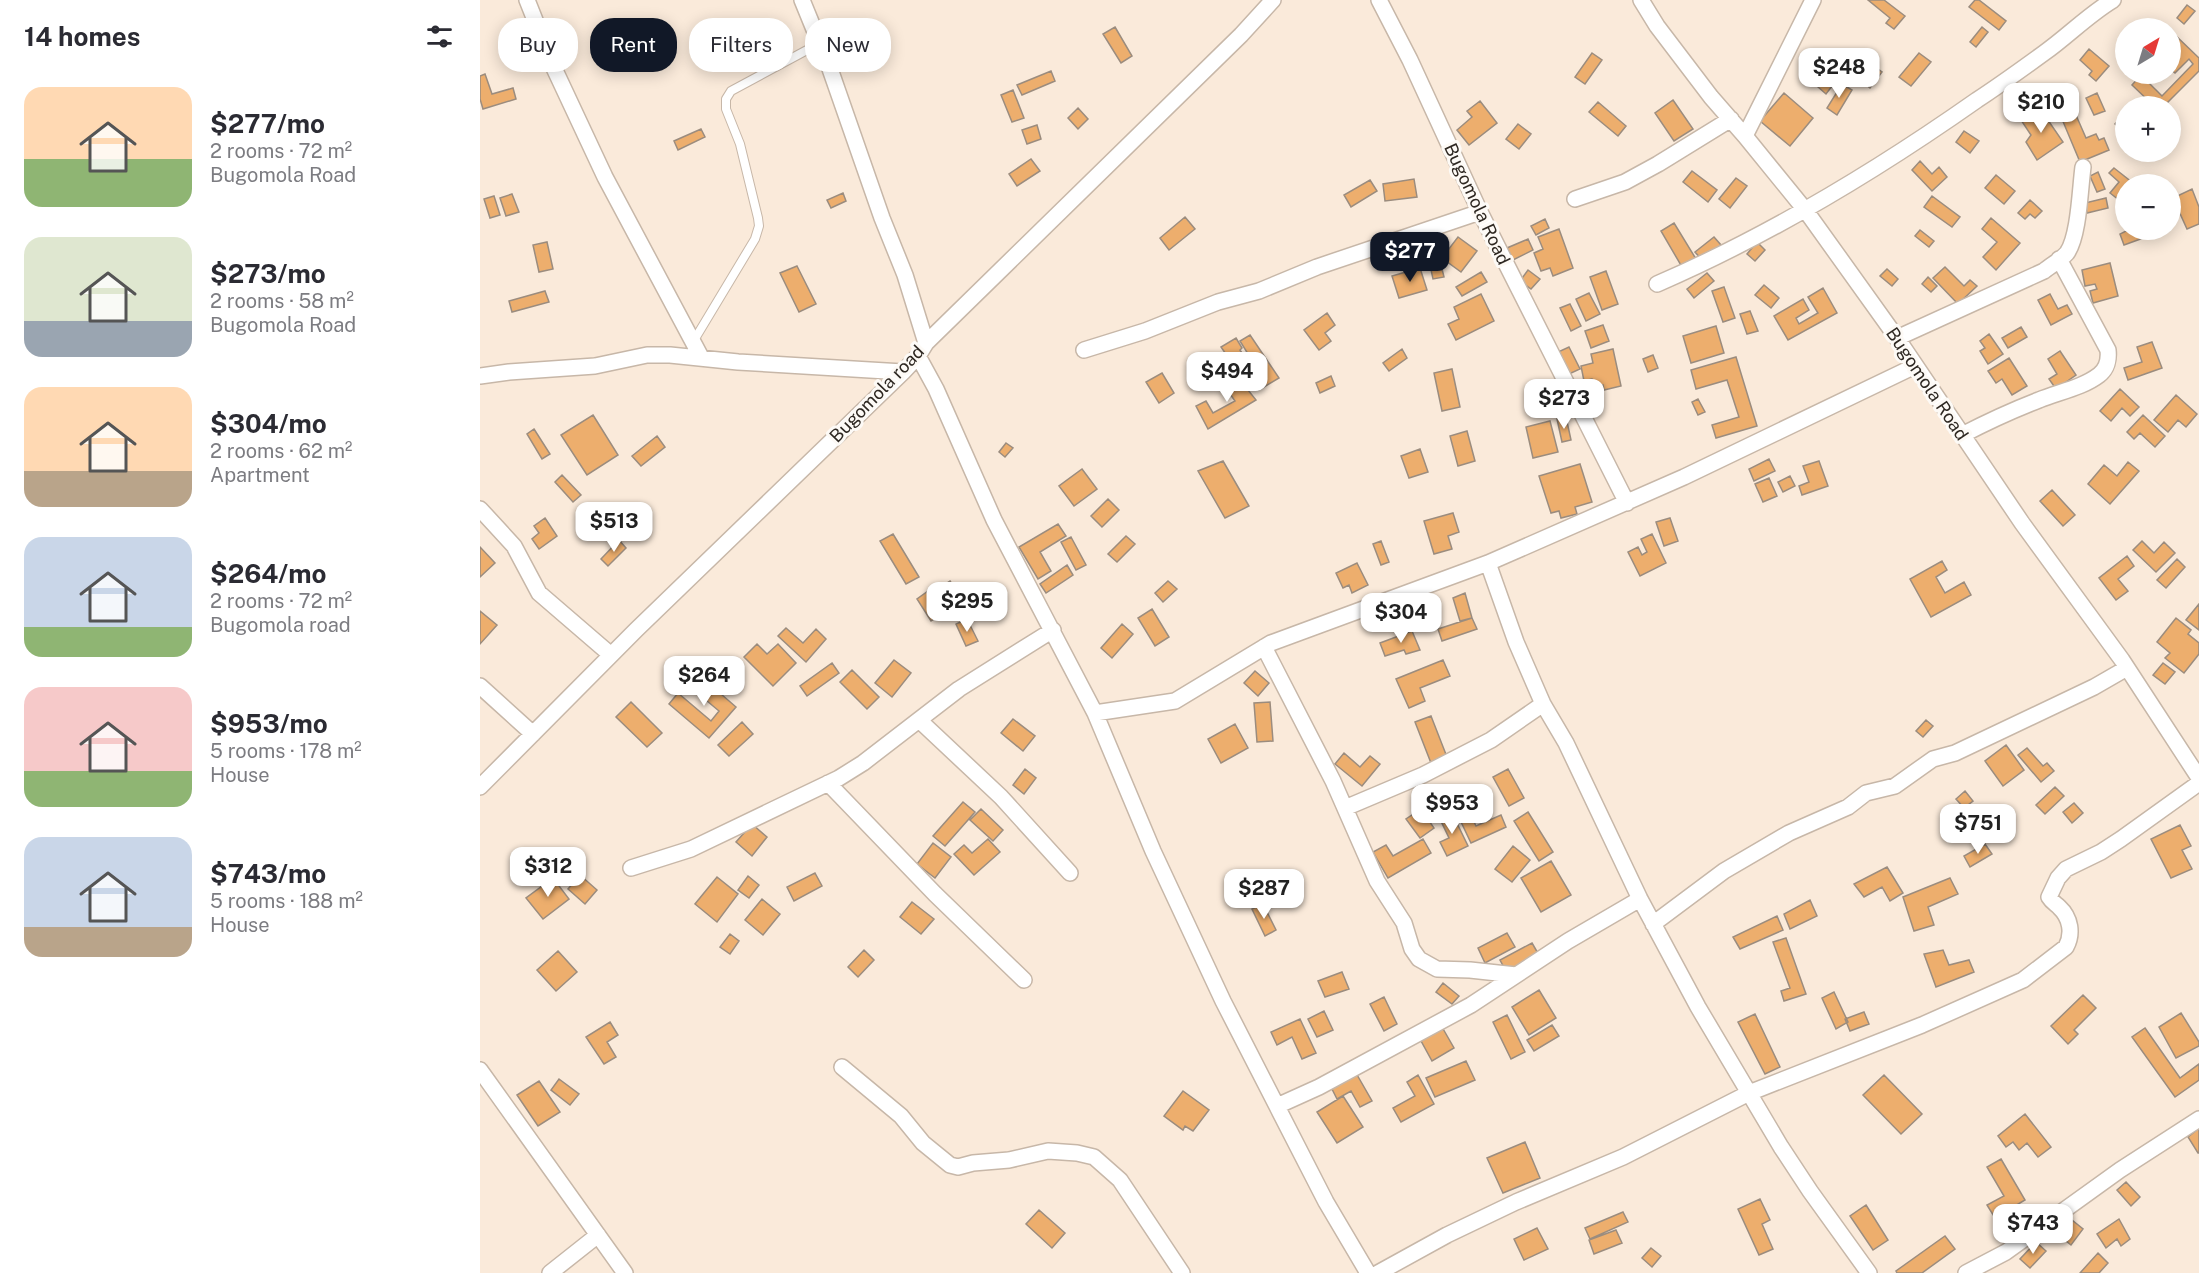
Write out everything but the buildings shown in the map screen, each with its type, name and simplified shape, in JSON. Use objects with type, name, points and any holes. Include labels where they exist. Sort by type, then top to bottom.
[{"type":"street","points":[[527,0],[554,68],[605,177],[700,357]]},
{"type":"street","points":[[802,0],[810,18]]},
{"type":"street","name":"Bugomola road","points":[[480,787],[611,655],[903,372],[922,350],[1242,34],[1273,0]]},
{"type":"street","name":"Bugomola Road","points":[[1379,0],[1410,60],[1480,212],[1627,503]]},
{"type":"street","name":"Bugomola Road","points":[[1641,0],[1657,26],[1710,97],[1731,119],[1806,211],[1897,338],[2022,523],[2127,668],[2199,778]]},
{"type":"street","points":[[1745,136],[1813,0]]},
{"type":"street","points":[[1657,284],[1711,261],[1806,211],[1974,102],[2113,0]]},
{"type":"street","points":[[830,72],[882,218],[905,275],[922,350],[936,389],[994,520],[1095,713],[1153,850],[1219,991],[1326,1202],[1368,1273]]},
{"type":"street","points":[[1575,199],[1625,182],[1731,119]]},
{"type":"street","points":[[1897,338],[2044,271],[2067,253],[2075,230],[2082,167]]},
{"type":"street","points":[[1084,350],[1145,331],[1218,302],[1259,291],[1317,267],[1480,212]]},
{"type":"street","points":[[1962,435],[2037,400],[2082,384],[2100,374],[2104,368],[2109,358],[2108,350],[2059,259]]},
{"type":"street","points":[[480,376],[595,366],[646,355],[903,372]]},
{"type":"street","points":[[1095,713],[1175,700],[1264,647],[1301,631],[1488,563],[1627,503],[1915,366]]},
{"type":"street","points":[[480,509],[514,546],[539,593],[611,655]]},
{"type":"street","points":[[1488,563],[1516,642],[1543,704],[1575,760],[1653,924],[1698,1007],[1749,1093],[1810,1191],[1869,1273]]},
{"type":"street","points":[[632,868],[691,849],[828,783],[863,763],[959,689],[1053,630]]},
{"type":"street","points":[[1264,647],[1345,808],[1377,881],[1404,923],[1412,949],[1419,960],[1437,969],[1516,975]]},
{"type":"street","points":[[1653,924],[1724,871],[1789,833],[1848,807],[1866,793],[1895,786],[1934,759],[1955,753],[2094,687],[2127,668]]},
{"type":"street","points":[[480,686],[533,734]]},
{"type":"street","points":[[1345,808],[1422,775],[1491,740],[1543,704]]},
{"type":"street","points":[[919,720],[1001,797],[1070,873]]},
{"type":"street","points":[[828,783],[935,894],[1024,980]]},
{"type":"street","points":[[1378,1273],[1516,1202],[1623,1157],[1749,1093],[1922,1025],[2023,980],[2066,947],[2068,942],[2070,927],[2062,910],[2049,897],[2058,878],[2066,869],[2101,852],[2199,783]]},
{"type":"street","points":[[1277,1106],[1319,1087],[1471,1005],[1640,899]]},
{"type":"street","points":[[842,1067],[901,1116],[923,1143],[950,1165],[958,1167],[973,1163],[1009,1160],[1048,1151],[1094,1157],[1120,1180],[1182,1273]]},
{"type":"street","points":[[480,1070],[625,1273]]},
{"type":"street","points":[[1966,1273],[2006,1252],[2120,1170],[2199,1119]]},
{"type":"street","points":[[550,1273],[598,1235]]},
{"type":"lane","points":[[693,342],[755,239],[759,226],[740,144],[726,109],[728,94],[805,51]]}]
